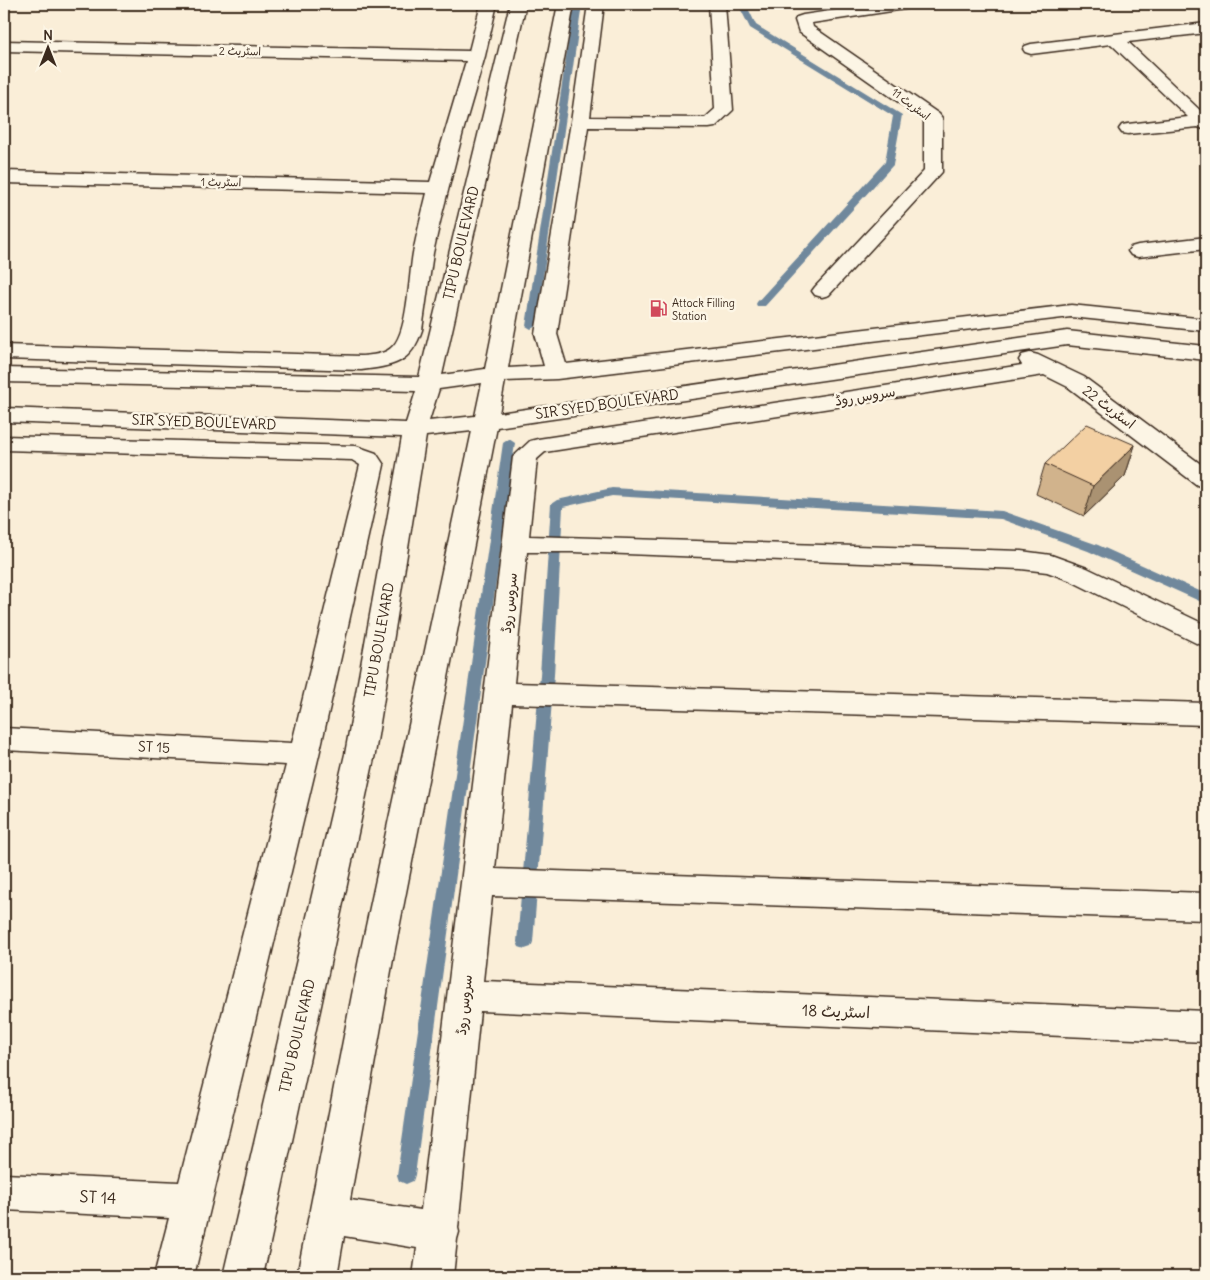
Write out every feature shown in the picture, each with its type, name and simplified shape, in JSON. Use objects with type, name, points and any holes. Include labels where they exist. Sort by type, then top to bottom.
[{"type":"street","points":[[4,352],[361,362],[386,360],[403,349],[411,332],[423,254],[438,188],[477,56],[489,4]]},
{"type":"street","name":"TIPU BOULEVARD","points":[[243,1276],[360,754],[415,430],[429,384],[518,4]]},
{"type":"street","points":[[317,1276],[378,954],[486,422],[493,375],[566,4]]},
{"type":"street","points":[[557,372],[546,334],[580,122],[596,4]]},
{"type":"street","points":[[580,122],[709,123],[724,110],[717,4]]},
{"type":"street","name":"اسٹریٹ 11","points":[[822,291],[933,172],[933,118],[805,29],[803,20],[905,4]]},
{"type":"street","points":[[1031,49],[1206,28]]},
{"type":"street","points":[[1114,38],[1204,123]]},
{"type":"street","name":"اسٹریٹ 2","points":[[4,46],[477,56]]},
{"type":"street","points":[[1128,129],[1204,123]]},
{"type":"street","name":"اسٹریٹ 1","points":[[4,177],[438,188]]},
{"type":"street","points":[[1138,251],[1206,242]]},
{"type":"street","points":[[423,254],[458,254]]},
{"type":"street","points":[[4,375],[429,384],[493,375],[557,372],[1071,311],[1206,325]]},
{"type":"street","name":"SIR SYED BOULEVARD","points":[[4,415],[415,430],[486,422],[1067,338],[1206,353]]},
{"type":"street","name":"اسٹریٹ 22","points":[[1004,346],[1076,382],[1206,480]]},
{"type":"street","name":"سروس روڈ","points":[[433,1276],[440,1232],[525,457],[538,446],[1046,368]]},
{"type":"street","points":[[4,443],[356,453],[367,458],[372,465],[304,755],[174,1276]]},
{"type":"street","points":[[515,544],[574,544],[1021,560],[1051,564],[1078,574],[1206,636]]},
{"type":"street","points":[[499,693],[1206,714]]},
{"type":"street","name":"ST 15","points":[[4,739],[304,755]]},
{"type":"street","points":[[478,882],[1206,906]]},
{"type":"street","name":"اسٹریٹ 18","points":[[465,995],[1206,1027]]},
{"type":"street","name":"ST 14","points":[[4,1192],[192,1202]]},
{"type":"street","points":[[328,1215],[440,1232]]},
{"type":"building","points":[[1087,424],[1135,445],[1093,486],[1045,464]]},
{"type":"waterway","points":[[531,326],[578,4]]},
{"type":"waterway","points":[[742,4],[753,26],[898,115],[890,163],[761,304]]},
{"type":"waterway","points":[[406,1175],[509,443]]},
{"type":"waterway","points":[[525,942],[547,675],[557,504],[612,492],[1002,515],[1093,548],[1206,599]]},
{"type":"place","name":"Attock Filling Station","points":[[658,309]]}]
